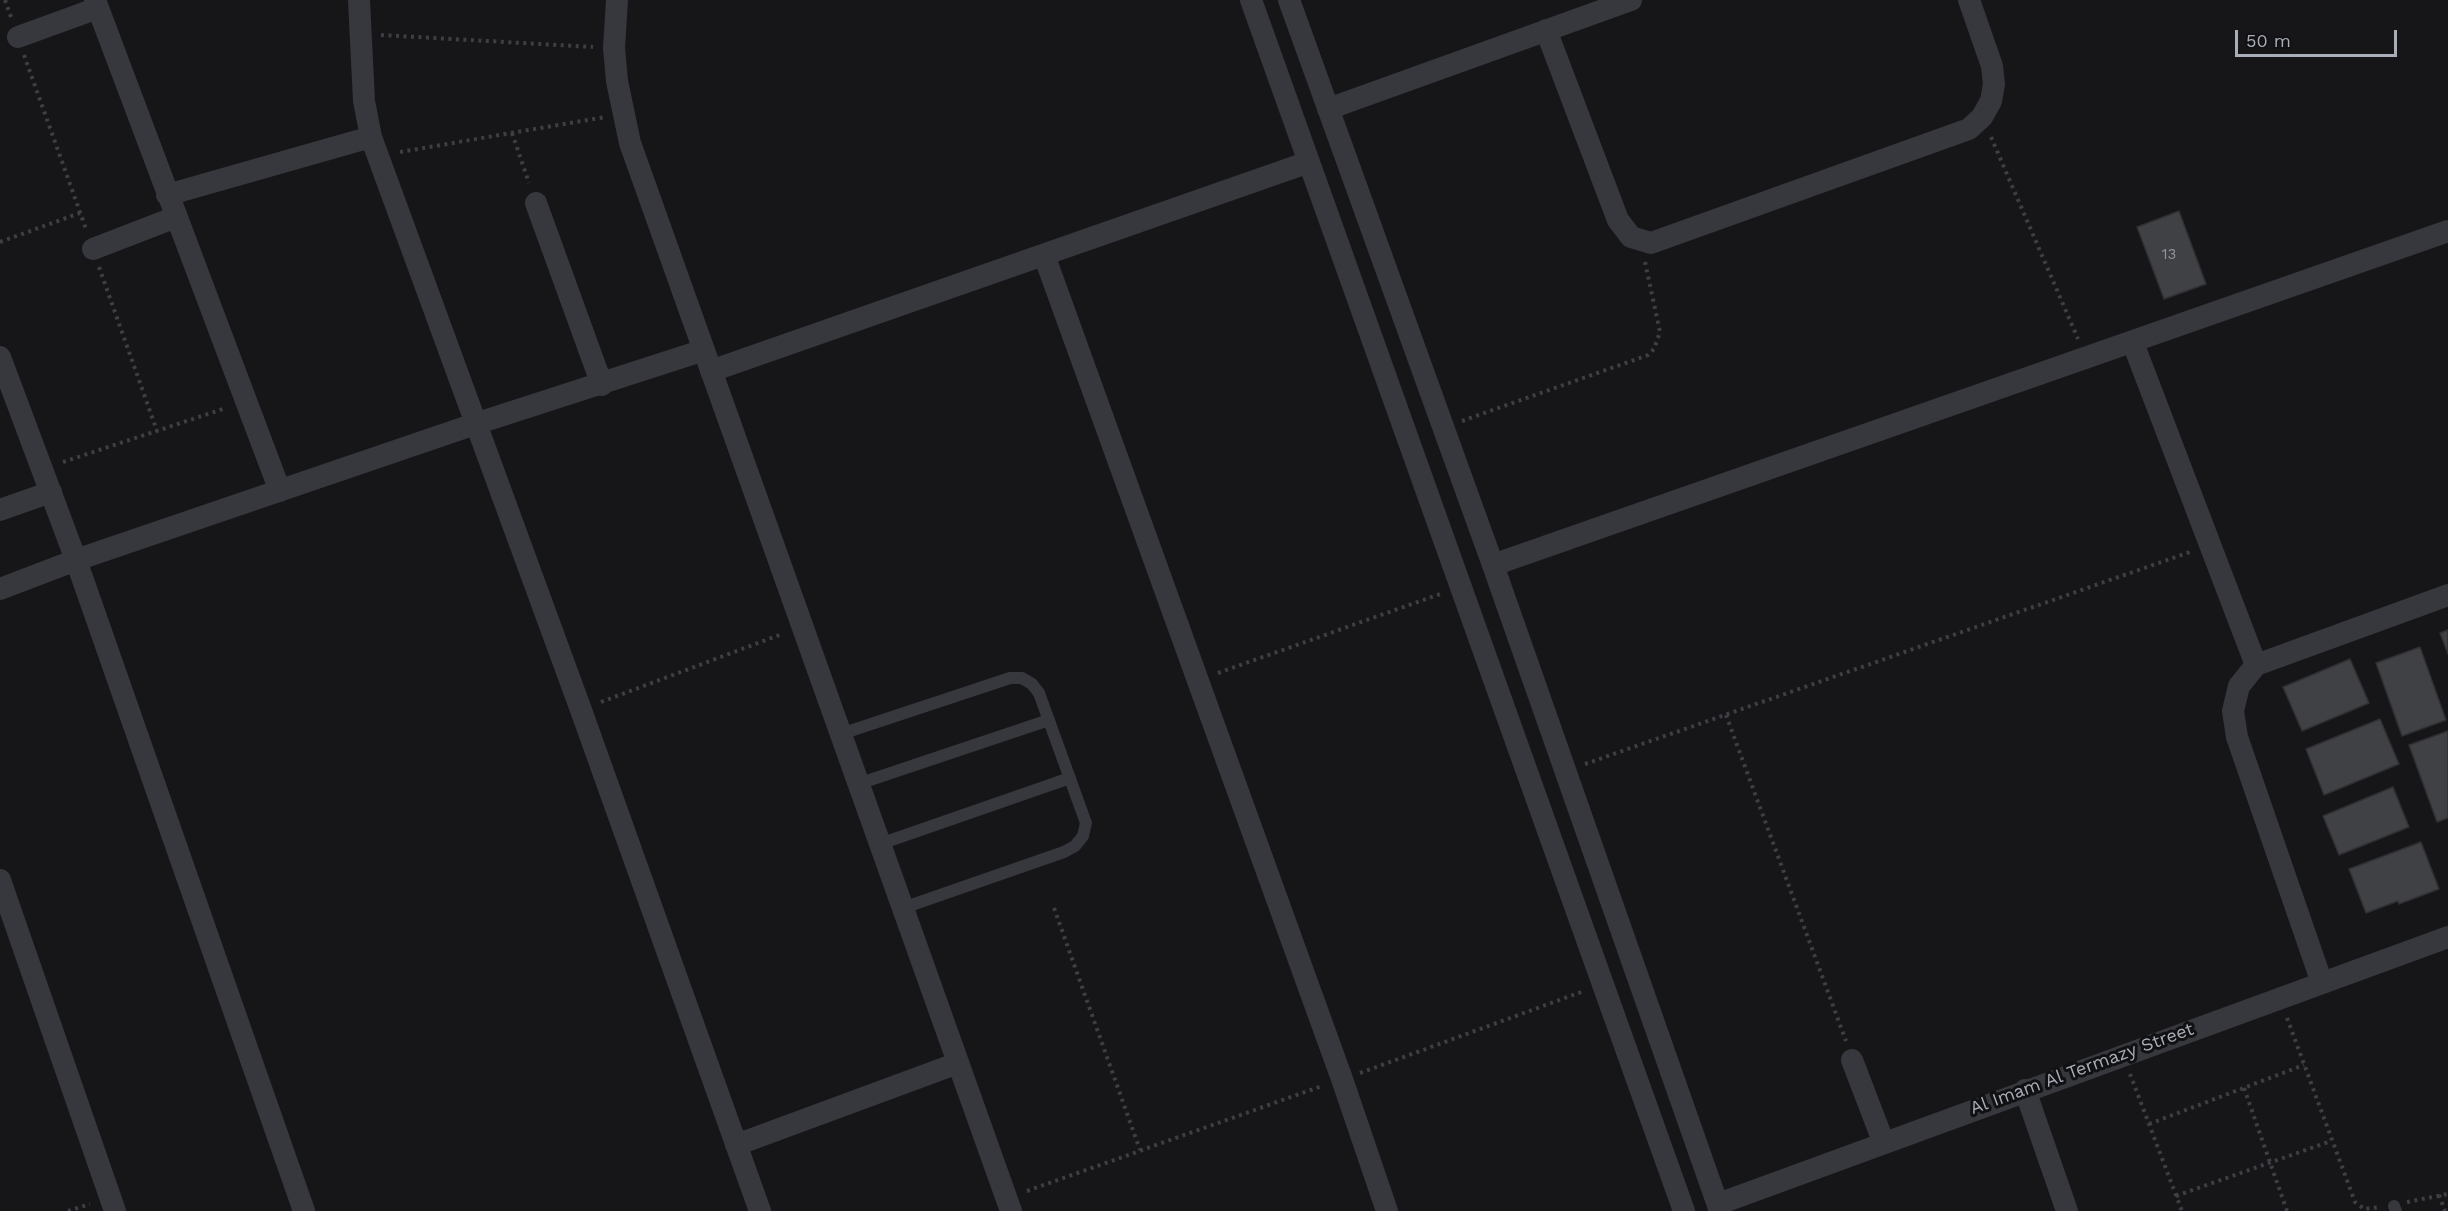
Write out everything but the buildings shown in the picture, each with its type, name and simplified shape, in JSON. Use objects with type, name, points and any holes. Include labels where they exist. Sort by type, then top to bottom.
[{"type":"street","points":[[359,0],[364,101],[375,147],[581,710],[760,1211]]},
{"type":"street","points":[[617,0],[614,48],[622,114],[630,143],[1008,1205]]},
{"type":"street","points":[[1251,0],[1684,1211]]},
{"type":"street","points":[[1328,109],[1631,0]]},
{"type":"street","points":[[1546,30],[1618,220],[1631,237],[1640,241],[1661,241],[1969,129],[1982,117],[1991,101],[1994,84],[1992,66],[1969,0]]},
{"type":"street","points":[[18,37],[97,4],[280,491]]},
{"type":"street","points":[[1262,32],[1293,10],[1493,565],[1719,1207]]},
{"type":"street","points":[[167,195],[375,147]]},
{"type":"street","points":[[0,589],[76,560],[475,424],[602,385],[707,360],[1044,255],[1309,162]]},
{"type":"street","points":[[536,203],[602,385]]},
{"type":"street","points":[[93,249],[176,217]]},
{"type":"street","points":[[1493,565],[2448,231]]},
{"type":"street","points":[[1044,255],[1342,1079],[1387,1211]]},
{"type":"street","points":[[1350,277],[1385,265]]},
{"type":"street","points":[[2133,343],[2256,665]]},
{"type":"street","points":[[0,357],[76,560],[304,1211]]},
{"type":"street","points":[[1423,478],[1457,466]]},
{"type":"street","points":[[0,510],[51,492]]},
{"type":"street","points":[[2322,983],[2237,738],[2233,711],[2239,686],[2256,665],[2448,595]]},
{"type":"street","points":[[1504,705],[1538,693]]},
{"type":"street","points":[[0,880],[115,1211]]},
{"type":"street","name":"Al Imam Al Termazy Street","points":[[1719,1207],[1883,1142],[2448,937]]},
{"type":"street","points":[[1852,1060],[1883,1142]]},
{"type":"street","points":[[736,1145],[957,1063]]},
{"type":"street","points":[[2025,1090],[2067,1211]]},
{"type":"street","points":[[1652,1117],[1684,1107]]},
{"type":"lane","points":[[840,734],[1010,678],[1022,678],[1032,684],[1049,720],[1086,823],[1083,836],[1075,846],[903,908]]},
{"type":"lane","points":[[858,784],[1049,720]]},
{"type":"lane","points":[[880,844],[1070,778]]},
{"type":"path","points":[[5,0],[157,431]]},
{"type":"path","points":[[360,34],[614,48]]},
{"type":"path","points":[[375,147],[512,133],[622,114]]},
{"type":"path","points":[[1982,117],[2087,359]]},
{"type":"path","points":[[512,133],[536,203]]},
{"type":"path","points":[[0,242],[80,213]]},
{"type":"path","points":[[1443,427],[1648,355],[1654,349],[1660,332],[1640,241]]},
{"type":"path","points":[[42,469],[246,401]]},
{"type":"path","points":[[1566,771],[2210,545]]},
{"type":"path","points":[[1198,680],[1462,586]]},
{"type":"path","points":[[581,710],[802,627]]},
{"type":"path","points":[[1726,715],[1852,1060]]},
{"type":"path","points":[[1054,908],[1140,1150]]},
{"type":"path","points":[[1008,1205],[1140,1150],[1604,984]]},
{"type":"path","points":[[2280,998],[2355,1202],[2364,1209],[2395,1208],[2448,1194]]},
{"type":"path","points":[[2123,1054],[2182,1211]]},
{"type":"path","points":[[2149,1124],[2304,1065]]},
{"type":"path","points":[[2244,1088],[2287,1211]]},
{"type":"path","points":[[2176,1196],[2331,1141]]},
{"type":"path","points":[[2439,1195],[2445,1211]]}]
